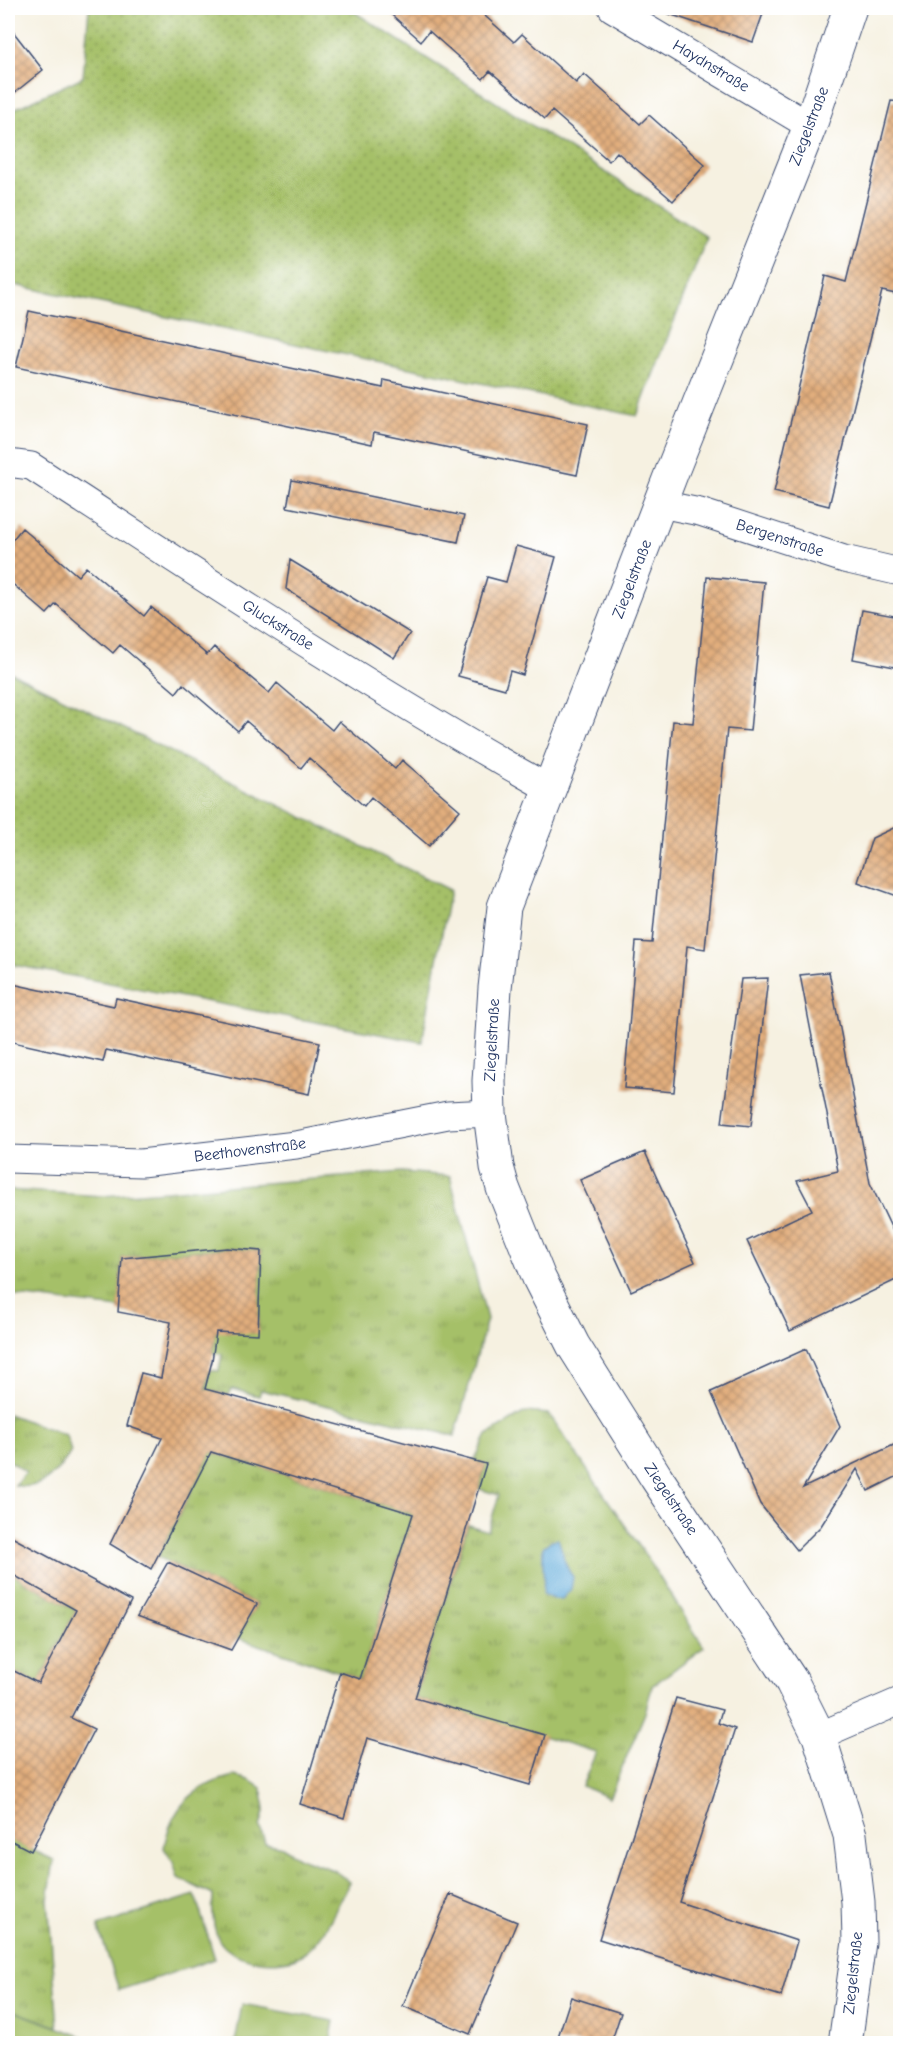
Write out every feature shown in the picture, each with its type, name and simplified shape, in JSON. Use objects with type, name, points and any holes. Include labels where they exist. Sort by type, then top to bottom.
[{"type":"main road","name":"Ziegelstraße","points":[[845,2043],[859,1942],[858,1902],[850,1834],[819,1736],[792,1682],[627,1432],[573,1345],[538,1278],[497,1167],[490,1113],[489,1081],[495,987],[504,907],[810,126],[850,8]]},
{"type":"street","name":"Haydnstraße","points":[[612,8],[810,126]]},
{"type":"street","name":"Gluckstraße","points":[[8,463],[31,466],[423,716],[550,789]]},
{"type":"street","name":"Bergenstraße","points":[[660,504],[700,512],[844,559],[900,572]]},
{"type":"street","name":"Beethovenstraße","points":[[8,1159],[141,1163],[296,1145],[428,1119],[490,1113]]},
{"type":"street","points":[[819,1736],[900,1701]]},
{"type":"green space","points":[[89,8],[348,8],[707,237],[637,416],[8,285],[8,112],[83,77]]},
{"type":"green space","points":[[8,671],[450,890],[422,1042],[8,964]]},
{"type":"green space","points":[[402,1172],[450,1176],[487,1319],[455,1436],[261,1390],[259,1396],[232,1389],[229,1395],[206,1389],[210,1370],[219,1371],[222,1354],[213,1353],[216,1331],[258,1333],[261,1251],[227,1248],[122,1258],[119,1308],[8,1295],[8,1190],[103,1196]]},
{"type":"green space","points":[[525,1412],[549,1414],[644,1553],[704,1647],[652,1686],[645,1713],[609,1798],[582,1786],[596,1752],[415,1698],[468,1525],[488,1531],[499,1495],[479,1489],[486,1464],[474,1461],[487,1435]]},
{"type":"green space","points":[[8,1414],[66,1435],[71,1452],[60,1467],[41,1483],[33,1486],[15,1485],[26,1472],[8,1460]]},
{"type":"green space","points":[[211,1452],[413,1514],[360,1679],[238,1638],[257,1604],[158,1557]]},
{"type":"green space","points":[[8,1572],[76,1610],[38,1683],[13,1671],[8,1682]]},
{"type":"green space","points":[[234,1776],[249,1780],[261,1788],[265,1808],[260,1827],[265,1843],[282,1847],[300,1858],[333,1870],[350,1882],[318,1940],[303,1954],[294,1958],[271,1962],[258,1961],[235,1954],[225,1948],[215,1929],[213,1895],[178,1878],[173,1862],[164,1848],[172,1821],[187,1800],[207,1785]]},
{"type":"green space","points":[[8,1839],[54,1860],[48,1900],[58,2027],[8,2009]]},
{"type":"green space","points":[[195,1895],[215,1959],[119,1990],[98,1926]]},
{"type":"green space","points":[[242,2004],[334,2021],[330,2043],[235,2043]]},
{"type":"green space","points":[[8,2009],[100,2043],[8,2043]]},
{"type":"water","points":[[558,1539],[565,1563],[573,1577],[571,1589],[562,1599],[553,1599],[543,1594],[543,1547],[552,1540]]},
{"type":"building","points":[[384,8],[476,8],[514,42],[522,34],[576,83],[584,74],[640,124],[649,115],[705,165],[673,201],[617,152],[609,161],[552,111],[545,119],[490,71],[483,79],[429,31],[421,41]]},
{"type":"building","points":[[664,8],[765,8],[753,42],[663,12]]},
{"type":"building","points":[[8,25],[43,70],[8,98]]},
{"type":"building","points":[[891,101],[900,102],[900,295],[882,291],[829,506],[774,492],[825,276],[846,282]]},
{"type":"building","points":[[29,311],[383,388],[384,380],[588,424],[577,475],[374,432],[372,444],[16,367]]},
{"type":"building","points":[[292,480],[464,516],[458,542],[287,507]]},
{"type":"building","points":[[22,528],[78,576],[86,567],[144,616],[151,607],[207,655],[214,647],[269,693],[277,683],[332,730],[339,721],[395,769],[402,760],[460,810],[429,846],[371,797],[364,806],[309,758],[301,768],[246,721],[238,731],[183,684],[176,693],[120,645],[113,653],[56,604],[47,614],[8,580],[8,545]]},
{"type":"building","points":[[516,546],[556,557],[523,675],[510,671],[505,689],[458,676],[487,577],[506,582]]},
{"type":"building","points":[[290,560],[410,633],[394,658],[286,589]]},
{"type":"building","points":[[707,577],[764,582],[750,731],[727,729],[705,949],[687,946],[674,1092],[624,1088],[636,942],[652,943],[673,721],[693,723]]},
{"type":"building","points":[[862,610],[900,617],[900,668],[853,659]]},
{"type":"building","points":[[900,825],[900,897],[858,882],[872,838]]},
{"type":"building","points":[[829,972],[870,1183],[900,1246],[900,1278],[790,1331],[747,1241],[812,1210],[797,1181],[838,1171],[800,975]]},
{"type":"building","points":[[768,978],[751,1126],[722,1123],[741,979]]},
{"type":"building","points":[[8,983],[114,1006],[116,998],[320,1042],[309,1094],[106,1050],[103,1062],[8,1041]]},
{"type":"building","points":[[645,1152],[695,1262],[631,1291],[580,1180]]},
{"type":"building","points":[[227,1248],[261,1251],[258,1334],[216,1332],[205,1389],[486,1464],[415,1698],[545,1735],[530,1785],[367,1738],[344,1818],[300,1804],[340,1672],[360,1679],[413,1514],[211,1452],[151,1569],[110,1544],[162,1438],[127,1426],[141,1373],[161,1378],[171,1322],[118,1312],[122,1258]]},
{"type":"building","points":[[806,1349],[840,1426],[803,1488],[900,1442],[900,1475],[868,1491],[857,1469],[821,1526],[797,1550],[760,1504],[711,1392]]},
{"type":"building","points":[[8,1535],[131,1601],[71,1718],[94,1729],[31,1851],[8,1839],[8,1668],[38,1683],[76,1610],[8,1572]]},
{"type":"building","points":[[168,1562],[257,1604],[231,1650],[137,1616]]},
{"type":"building","points":[[676,1698],[722,1710],[718,1723],[735,1729],[679,1902],[797,1941],[781,1996],[599,1939]]},
{"type":"building","points":[[450,1894],[517,1922],[470,2034],[403,2006]]},
{"type":"building","points":[[571,1997],[621,2013],[611,2043],[556,2043]]}]
